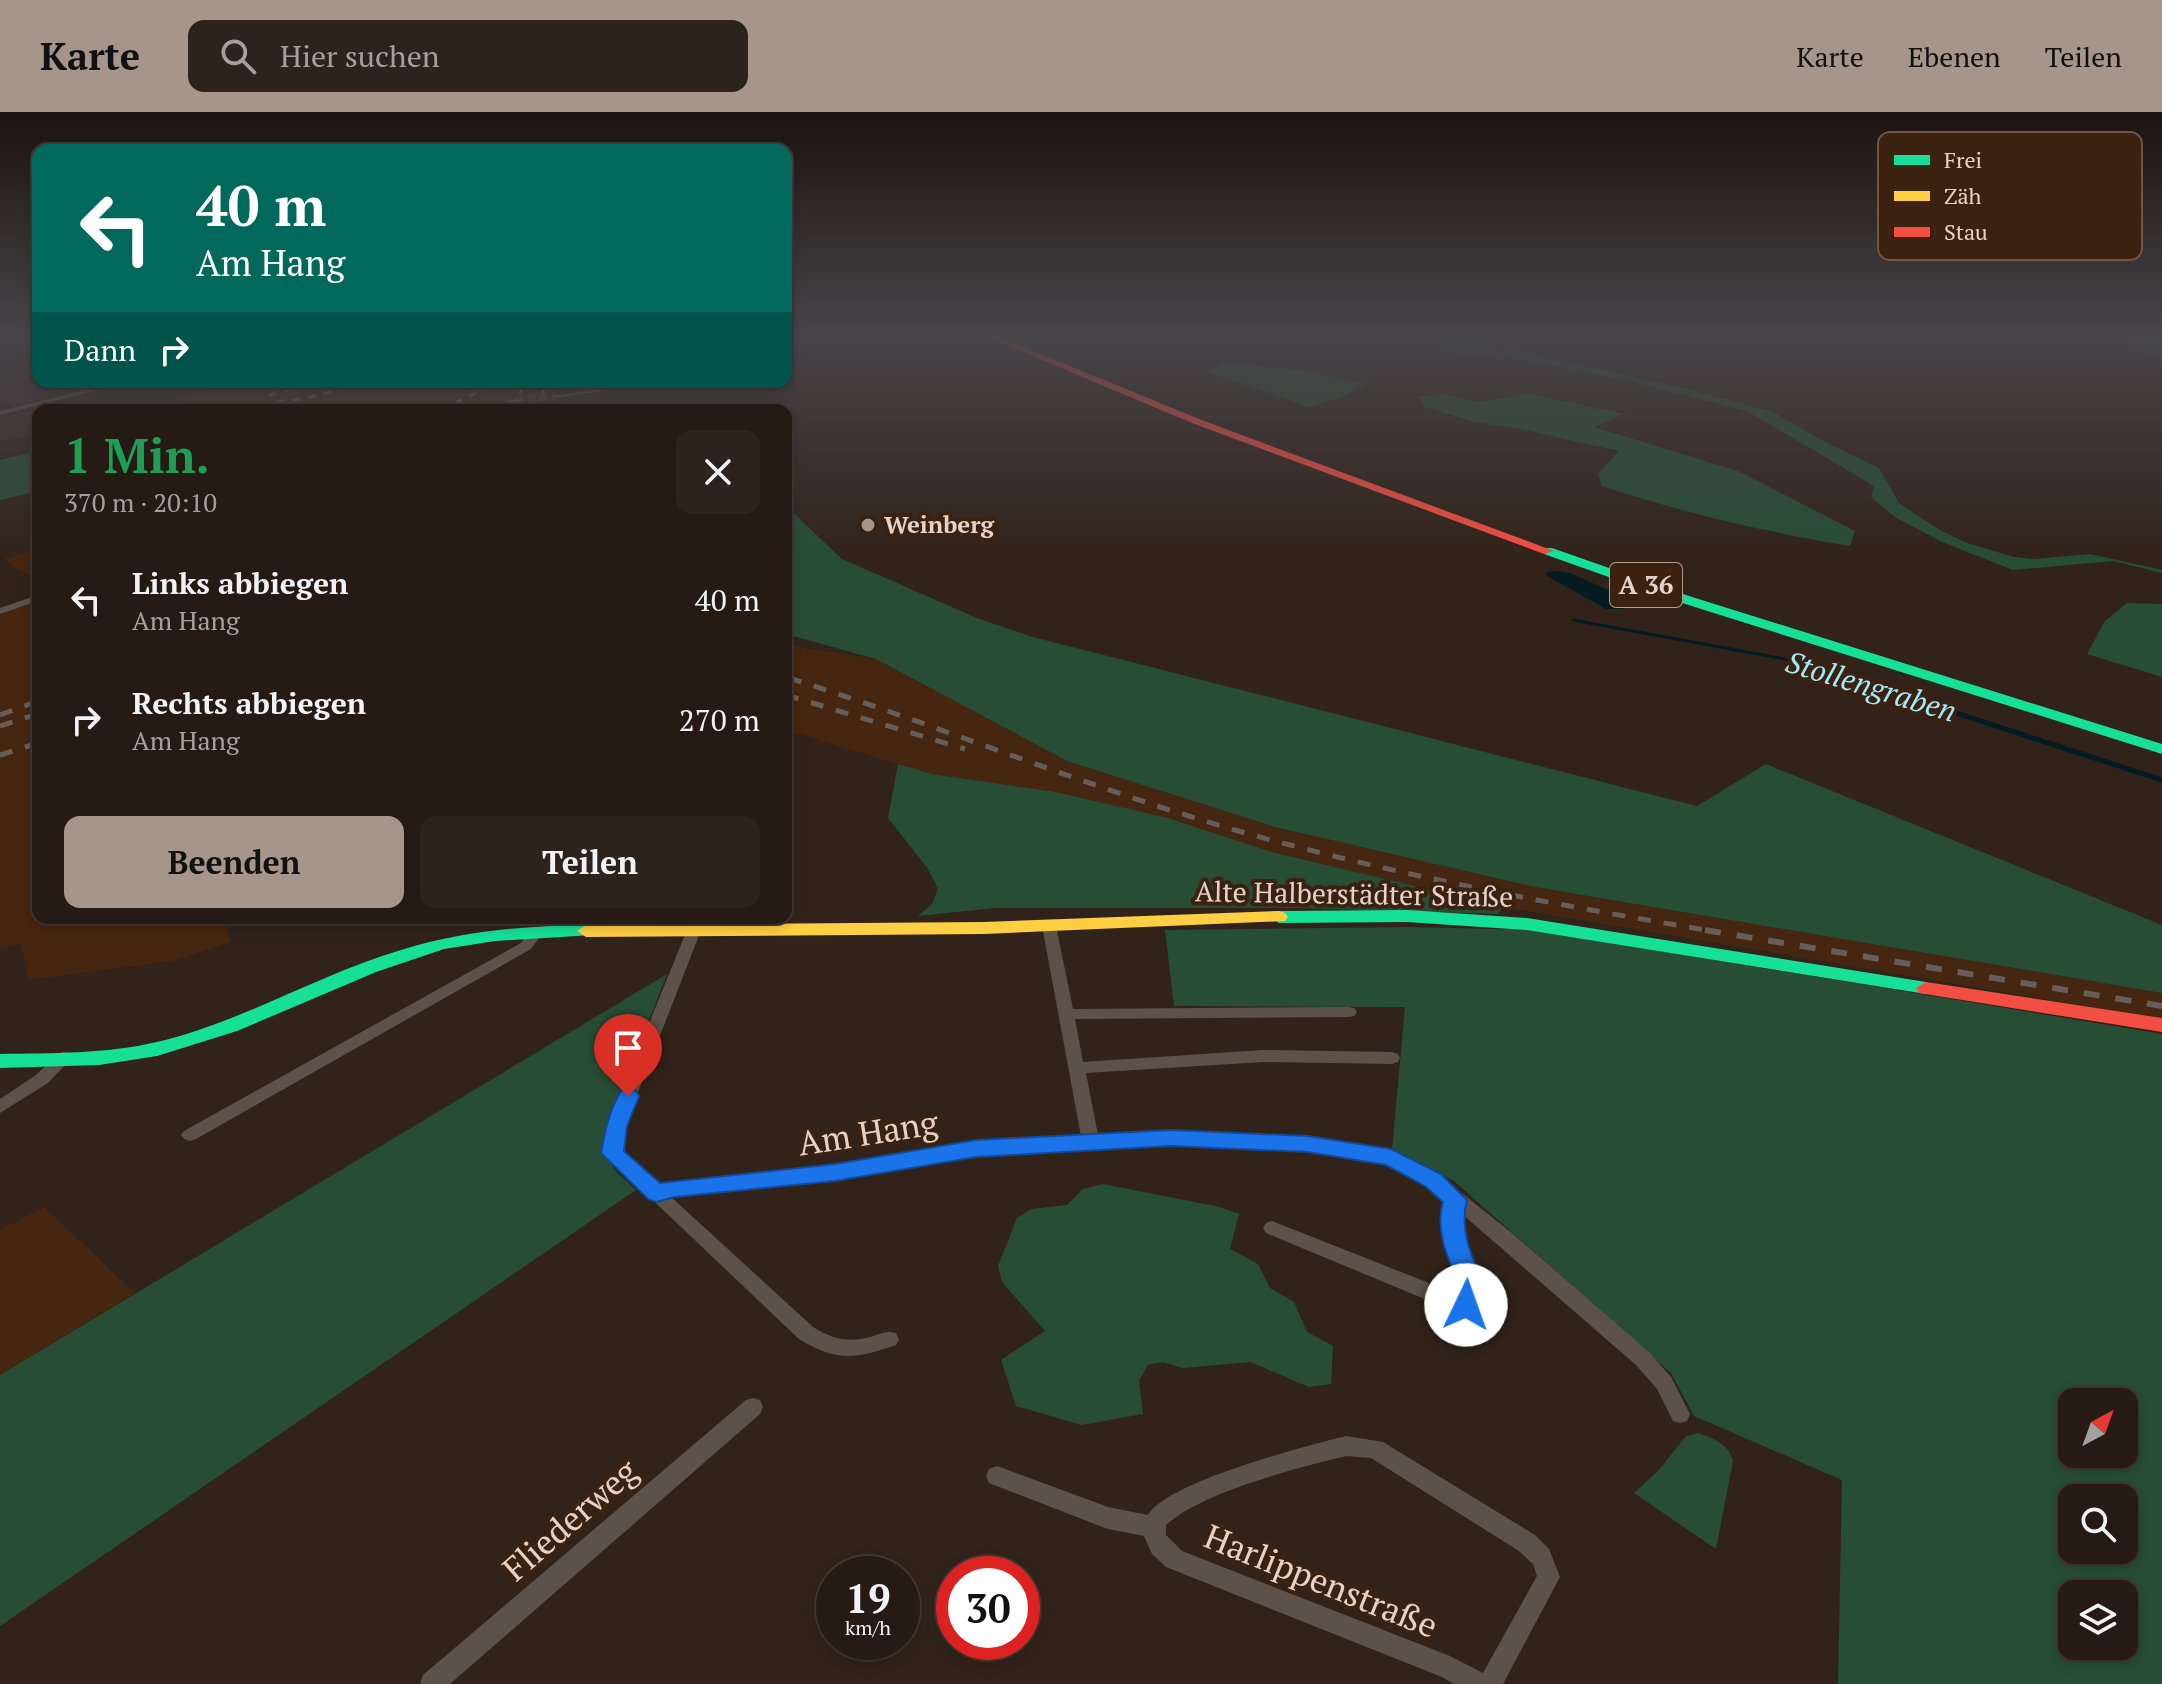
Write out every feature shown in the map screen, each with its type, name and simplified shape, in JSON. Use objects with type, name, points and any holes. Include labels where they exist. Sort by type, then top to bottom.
[{"type":"main road","name":"A 36","points":[[1163,408],[1241,441],[1684,599],[2162,749]]},
{"type":"main road","name":"A 36","points":[[1177,408],[1345,471],[1693,591],[2162,737]]},
{"type":"main road","name":"Alte Halberstädter Straße","points":[[0,1061],[135,1053],[171,1046],[207,1035],[397,955],[478,934],[1049,926],[1296,917],[1414,917],[1506,922],[2162,1025]]},
{"type":"street","points":[[0,611],[32,600]]},
{"type":"street","points":[[1049,926],[1091,1143]]},
{"type":"street","points":[[694,930],[616,1126],[612,1153],[806,1333],[824,1345],[841,1351],[857,1351],[889,1339]]},
{"type":"street","points":[[190,1135],[526,946],[537,931]]},
{"type":"street","points":[[1066,1014],[1349,1012]]},
{"type":"street","points":[[1078,1068],[1263,1056],[1392,1058]]},
{"type":"street","points":[[0,1107],[42,1079],[64,1058]]},
{"type":"street","name":"Am Hang","points":[[656,1193],[675,1188],[835,1173],[976,1148],[1171,1138],[1308,1144],[1391,1158],[1433,1180],[1455,1200]]},
{"type":"street","points":[[1272,1228],[1466,1305],[1477,1295],[1458,1253],[1450,1219],[1455,1200],[1505,1238],[1643,1359],[1664,1383],[1680,1414]]},
{"type":"street","name":"Fliederweg","points":[[432,1684],[753,1407]]},
{"type":"street","name":"Harlippenstraße","points":[[1478,1684],[1450,1668],[1174,1559],[1161,1549],[1154,1537],[1159,1516],[1181,1499],[1326,1451],[1360,1446],[1375,1449],[1512,1533],[1541,1557],[1549,1577],[1490,1684]]},
{"type":"street","points":[[997,1476],[1108,1518],[1154,1527]]},
{"type":"shaded area","points":[[32,412],[32,437],[0,440],[0,416]]},
{"type":"shaded area","points":[[32,551],[32,576],[18,570],[4,559]]},
{"type":"shaded area","points":[[32,603],[32,924],[226,924],[231,942],[172,961],[28,980],[21,943],[0,949],[0,613]]},
{"type":"shaded area","points":[[792,646],[876,659],[1067,761],[1275,827],[1535,887],[2162,993],[2162,1019],[1503,907],[1276,853],[1168,818],[1056,792],[931,774],[792,732]]},
{"type":"shaded area","points":[[44,1207],[135,1293],[0,1375],[0,1230]]},
{"type":"green space","points":[[1429,408],[1599,408],[1625,414],[1594,427],[1738,471],[1855,531],[1850,546],[1787,535],[1663,505],[1602,486],[1598,474],[1619,451],[1474,422]]},
{"type":"green space","points":[[1737,408],[1773,412],[1879,468],[1899,503],[1940,530],[1967,543],[2014,557],[2034,559],[2090,554],[2162,570],[2162,573],[2113,561],[2013,570],[1942,542],[1895,517],[1871,497],[1874,486],[1747,411]]},
{"type":"green space","points":[[32,452],[32,492],[0,500],[0,460]]},
{"type":"green space","points":[[792,512],[842,559],[977,618],[1029,636],[1697,806],[1766,764],[2162,925],[2162,993],[1535,887],[1275,827],[1067,761],[876,659],[792,636]]},
{"type":"green space","points":[[2127,603],[2162,604],[2162,677],[2087,654],[2105,621]]},
{"type":"green space","points":[[898,764],[932,774],[1056,792],[1168,818],[1272,852],[1503,907],[1498,914],[1297,908],[995,908],[918,916],[932,904],[938,889],[928,869],[888,818]]},
{"type":"green space","points":[[1407,927],[1532,930],[2162,1034],[2162,1684],[1838,1684],[1842,1480],[1694,1416],[1671,1373],[1454,1181],[1392,1150],[1405,1007],[1174,1006],[1165,930]]},
{"type":"green space","points":[[667,974],[609,1123],[602,1151],[617,1173],[636,1190],[0,1626],[0,1375]]},
{"type":"green space","points":[[1103,1184],[1220,1207],[1239,1214],[1230,1249],[1258,1264],[1270,1288],[1294,1302],[1307,1332],[1333,1346],[1331,1384],[1309,1387],[1250,1362],[1183,1368],[1163,1362],[1148,1365],[1139,1381],[1143,1414],[1082,1425],[1016,1406],[1001,1360],[1045,1331],[1002,1282],[998,1266],[1017,1218],[1031,1209],[1067,1205],[1083,1189]]},
{"type":"green space","points":[[1698,1433],[1725,1446],[1733,1461],[1716,1549],[1634,1493],[1658,1471],[1686,1436]]},
{"type":"water","points":[[1547,572],[1570,573],[1629,602],[1622,609],[1606,609],[1547,576]]},
{"type":"waterway","name":"Stollengraben","points":[[1573,620],[1801,662],[1849,678]]},
{"type":"waterway","name":"Stollengraben","points":[[1849,678],[2162,780]]},
{"type":"waterway","name":"Stollengraben","points":[[1849,678],[1855,680]]},
{"type":"railway","points":[[792,679],[1128,796],[1242,832],[1478,888],[1716,932]]},
{"type":"railway","points":[[792,697],[965,749]]},
{"type":"railway","points":[[0,715],[32,703]]},
{"type":"railway","points":[[0,726],[32,716]]},
{"type":"railway","points":[[0,755],[32,745]]},
{"type":"railway","points":[[1705,930],[1716,932]]},
{"type":"railway","points":[[1716,932],[2162,1006]]},
{"type":"traffic: fast","points":[[1548,551],[1684,599],[2162,749]]},
{"type":"traffic: fast","points":[[1279,917],[1407,916],[1527,924],[1926,988]]},
{"type":"traffic: fast","points":[[0,1061],[99,1058],[157,1049],[229,1026],[405,954],[477,937],[586,931]]},
{"type":"traffic: slow","points":[[586,931],[984,928],[1279,917]]},
{"type":"traffic: jam","points":[[1165,408],[1548,551]]},
{"type":"traffic: jam","points":[[1926,988],[2162,1025]]},
{"type":"place","name":"Weinberg","points":[[868,525]]},
{"type":"route","points":[[628,1096],[616,1126],[612,1153],[656,1193],[675,1188],[835,1173],[976,1148],[1171,1138],[1234,1138],[1308,1144],[1391,1158],[1415,1168],[1455,1200],[1450,1219],[1458,1253],[1477,1295],[1466,1305]]}]
